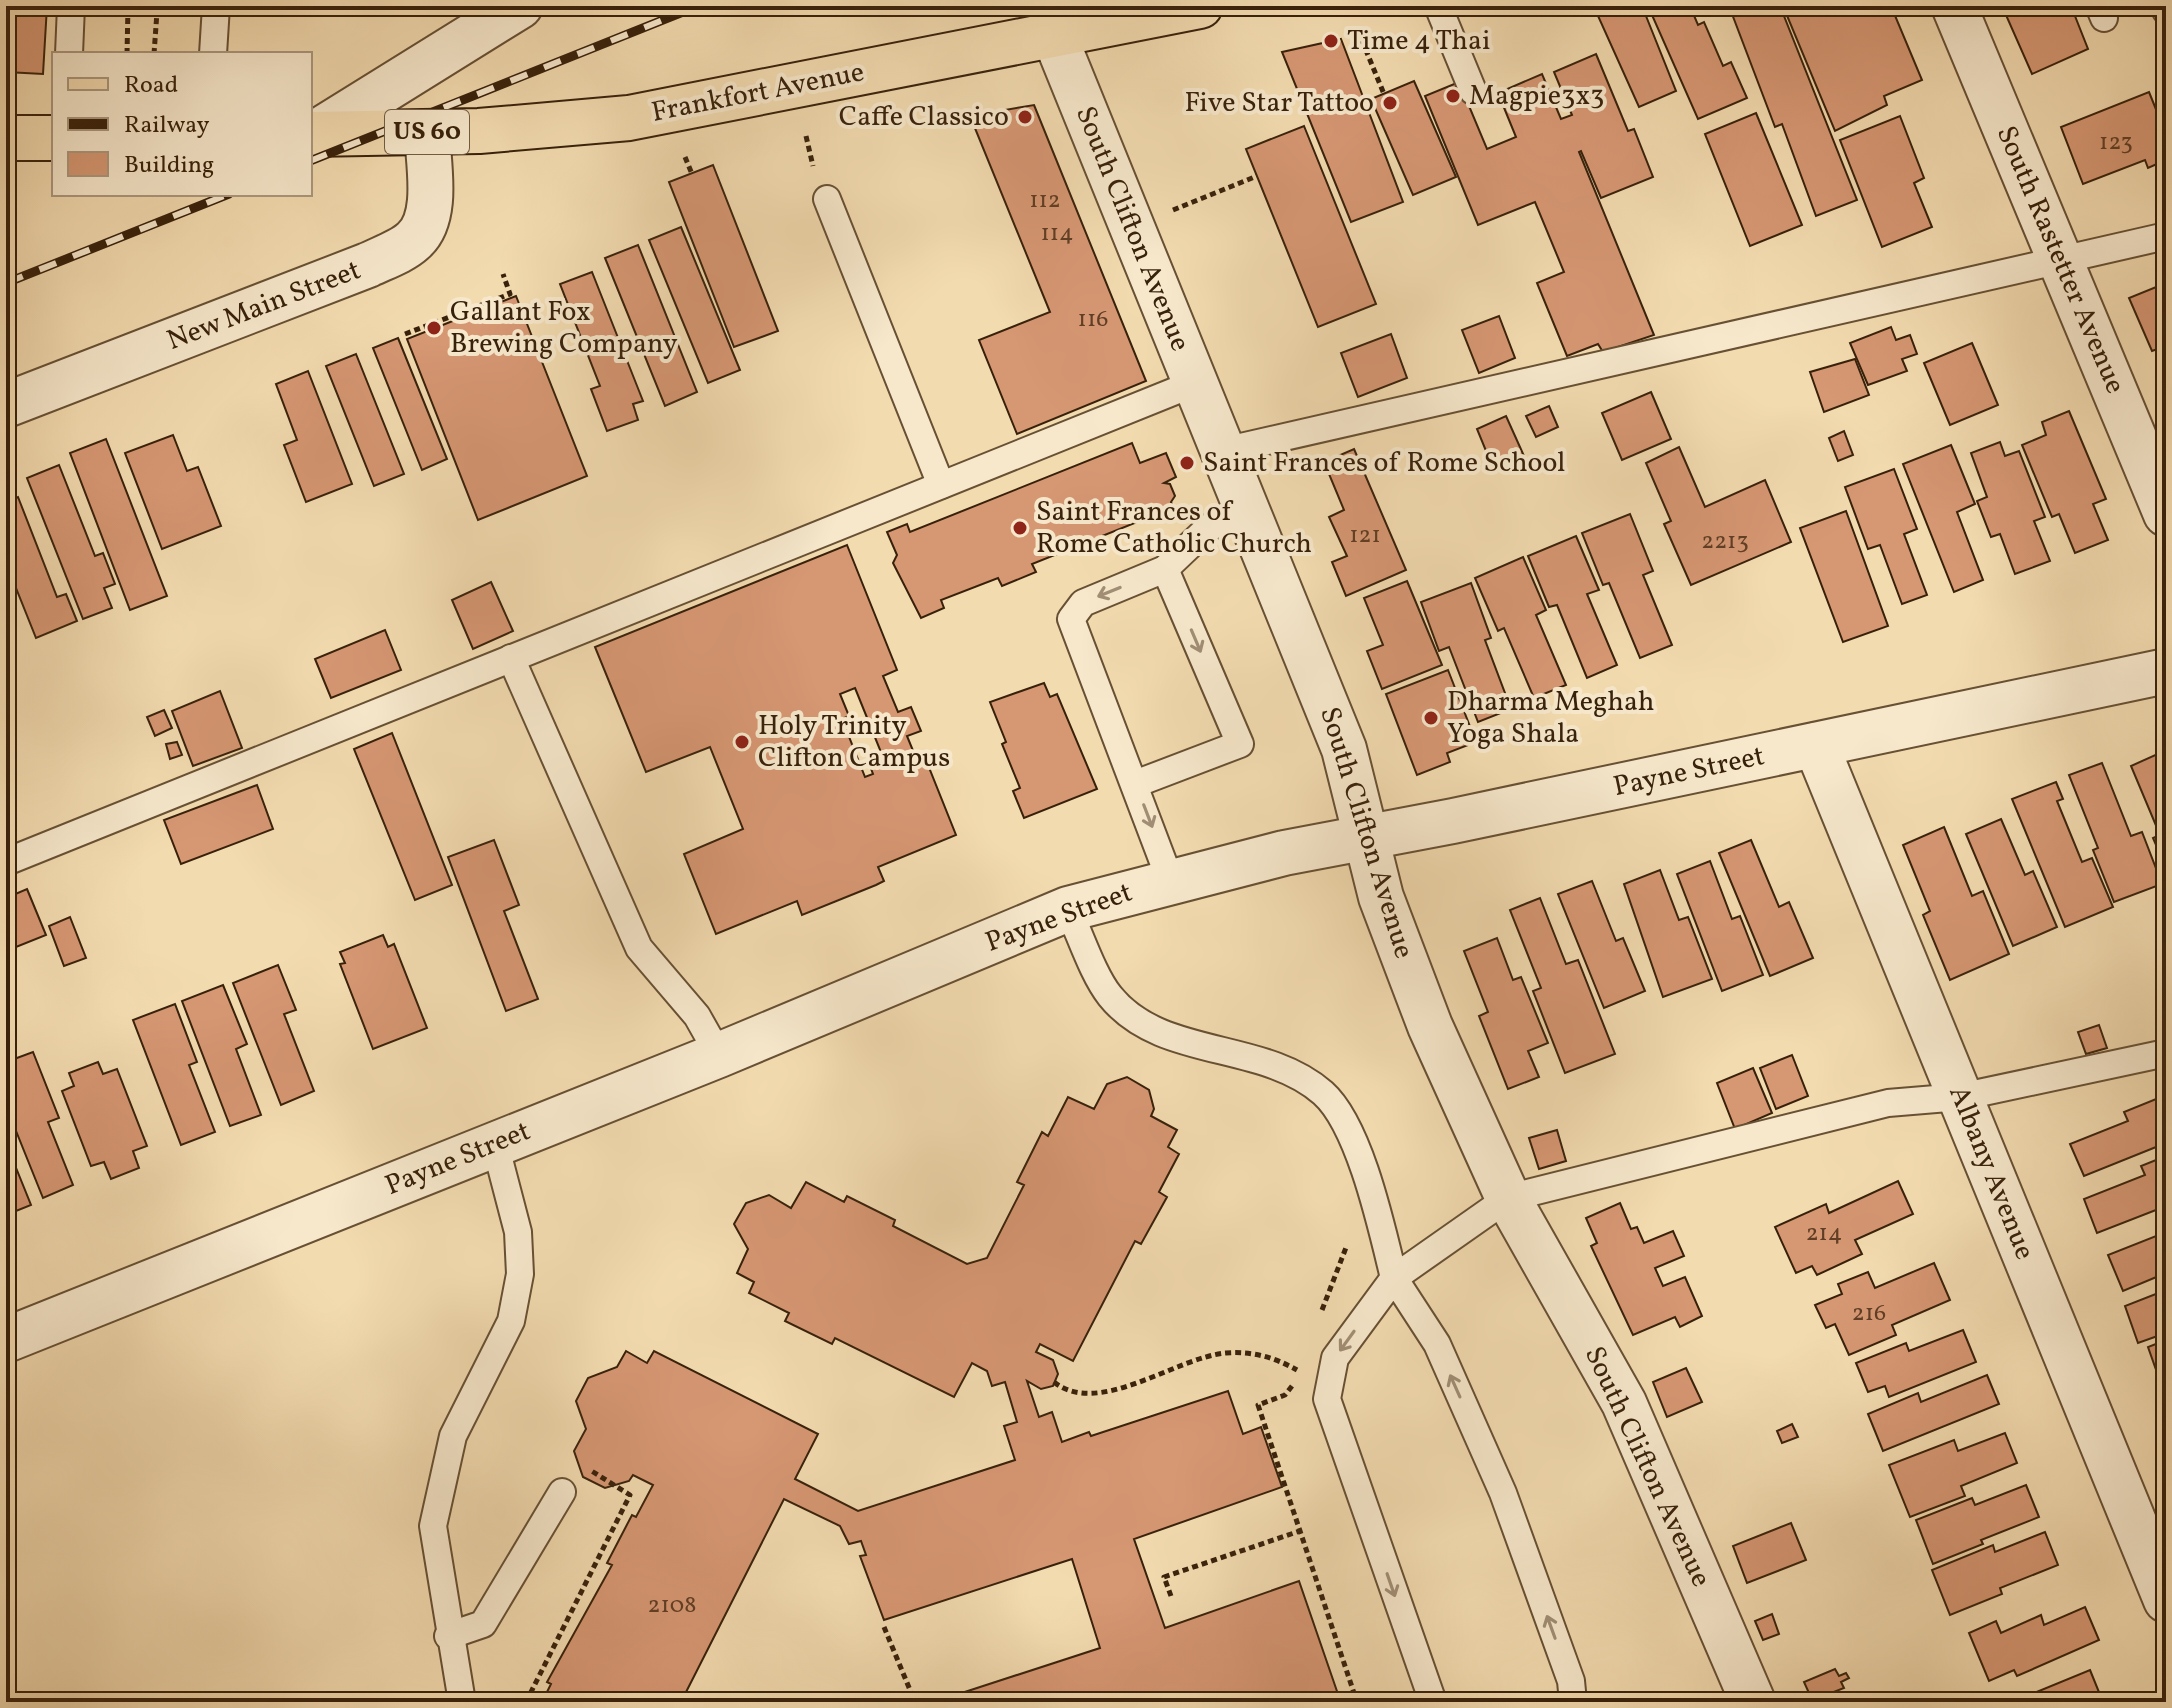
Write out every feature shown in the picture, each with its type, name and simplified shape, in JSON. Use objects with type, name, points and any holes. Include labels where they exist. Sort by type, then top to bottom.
[{"type":"main road","name":"Frankfort Avenue","points":[[312,134],[427,132],[629,118],[1200,6]]},
{"type":"main road","points":[[6,138],[52,138]]},
{"type":"street","points":[[312,134],[477,18],[520,6]]},
{"type":"street","name":"South Rastetter Avenue","points":[[1954,6],[2166,514]]},
{"type":"street","name":"South Clifton Avenue","points":[[1054,35],[1344,749],[1381,897],[1430,1026],[1508,1198],[1624,1403],[1753,1702]]},
{"type":"street","name":"New Main Street","points":[[6,405],[368,265],[413,241],[422,229],[429,202],[427,132]]},
{"type":"street","name":"Payne Street","points":[[6,1340],[719,1055],[1068,909],[1170,880],[2166,671]]},
{"type":"street","name":"Albany Avenue","points":[[1816,745],[2166,1600]]},
{"type":"lane","points":[[69,52],[71,6]]},
{"type":"lane","points":[[213,52],[216,6]]},
{"type":"lane","points":[[1438,6],[1473,91]]},
{"type":"lane","points":[[827,199],[941,485]]},
{"type":"lane","points":[[1223,451],[2166,236]]},
{"type":"lane","points":[[6,862],[1195,383]]},
{"type":"lane","points":[[1170,880],[1071,619],[1083,603],[1165,569],[1208,528],[1247,511]]},
{"type":"lane","points":[[1135,784],[1240,744],[1165,569]]},
{"type":"lane","points":[[511,658],[639,948],[697,1016],[719,1055]]},
{"type":"lane","points":[[1068,909],[1109,996],[1142,1026],[1272,1064],[1322,1093],[1346,1124],[1379,1216],[1394,1278],[1437,1344],[1503,1493],[1571,1681],[1573,1702]]},
{"type":"lane","points":[[1433,1702],[1327,1399],[1335,1358],[1394,1278],[1508,1198],[1888,1103],[1960,1097],[2166,1053]]},
{"type":"lane","points":[[462,1702],[448,1636],[433,1526],[453,1436],[511,1321],[520,1274],[518,1232],[495,1144]]},
{"type":"lane","points":[[448,1636],[483,1624],[562,1492]]},
{"type":"path","points":[[127,52],[128,6]]},
{"type":"path","points":[[154,52],[157,12]]},
{"type":"path","points":[[1358,31],[1384,94]]},
{"type":"path","points":[[806,136],[815,172]]},
{"type":"path","points":[[685,157],[692,174]]},
{"type":"path","points":[[1172,210],[1257,176]]},
{"type":"path","points":[[409,335],[510,294],[503,274]]},
{"type":"path","points":[[1320,1315],[1350,1237]]},
{"type":"path","points":[[1054,1382],[1072,1392],[1097,1394],[1223,1353],[1267,1356],[1297,1370]]},
{"type":"path","points":[[1301,1359],[1285,1395],[1258,1405],[1356,1700],[1345,1702]]},
{"type":"path","points":[[526,1702],[630,1495],[585,1467]]},
{"type":"path","points":[[1171,1596],[1164,1577],[1300,1531]]},
{"type":"path","points":[[884,1627],[915,1702]]},
{"type":"building","points":[[6,6],[47,6],[43,74],[6,72]]},
{"type":"building","points":[[155,6],[207,6],[206,15],[157,12]]},
{"type":"building","points":[[1642,6],[1676,91],[1639,107],[1594,7]]},
{"type":"building","points":[[1648,6],[1690,6],[1698,25],[1704,22],[1723,66],[1731,62],[1747,98],[1698,119]]},
{"type":"building","points":[[1729,6],[1780,6],[1857,200],[1816,216],[1782,124],[1775,127]]},
{"type":"building","points":[[1783,6],[1891,6],[1922,80],[1884,96],[1887,105],[1835,131]]},
{"type":"building","points":[[2002,6],[2071,6],[2088,49],[2032,74]]},
{"type":"building","points":[[1341,39],[1403,202],[1351,222],[1282,52]]},
{"type":"building","points":[[1596,54],[1628,131],[1634,129],[1653,177],[1601,198],[1579,152],[1654,335],[1603,352],[1598,344],[1567,356],[1537,283],[1564,272],[1535,202],[1478,225],[1425,96],[1459,82],[1487,149],[1516,137],[1498,93],[1542,74],[1561,119],[1572,115],[1554,72]]},
{"type":"building","points":[[1414,81],[1456,177],[1413,195],[1371,99]]},
{"type":"building","points":[[2149,92],[2166,134],[2166,160],[2148,168],[2145,160],[2083,184],[2061,127]]},
{"type":"building","points":[[1034,105],[1146,381],[1017,434],[979,340],[1050,312],[970,116]]},
{"type":"building","points":[[1756,113],[1802,225],[1750,246],[1705,134]]},
{"type":"building","points":[[1900,116],[1924,178],[1914,183],[1932,227],[1882,247],[1840,140]]},
{"type":"building","points":[[1304,126],[1376,304],[1318,327],[1246,149]]},
{"type":"building","points":[[713,165],[778,331],[734,347],[669,182]]},
{"type":"building","points":[[681,227],[740,370],[708,383],[649,240]]},
{"type":"building","points":[[638,245],[697,392],[665,406],[605,258]]},
{"type":"building","points":[[592,272],[643,401],[633,404],[638,420],[607,431],[591,389],[600,386],[560,284]]},
{"type":"building","points":[[2166,283],[2166,346],[2152,351],[2129,298]]},
{"type":"building","points":[[516,296],[587,476],[478,520],[407,339]]},
{"type":"building","points":[[1499,316],[1515,358],[1479,373],[1462,330]]},
{"type":"building","points":[[1891,327],[1896,340],[1910,335],[1917,354],[1902,359],[1907,371],[1868,385],[1850,343]]},
{"type":"building","points":[[1391,334],[1407,378],[1358,397],[1341,353]]},
{"type":"building","points":[[398,338],[447,459],[422,470],[373,348]]},
{"type":"building","points":[[1972,343],[1998,405],[1950,425],[1924,363]]},
{"type":"building","points":[[356,354],[404,474],[374,486],[326,366]]},
{"type":"building","points":[[1855,359],[1869,395],[1824,412],[1810,372]]},
{"type":"building","points":[[308,371],[352,484],[306,502],[284,445],[297,440],[276,384]]},
{"type":"building","points":[[1651,392],[1671,439],[1622,460],[1602,413]]},
{"type":"building","points":[[1549,406],[1558,427],[1536,437],[1526,416]]},
{"type":"building","points":[[2069,411],[2106,499],[2093,504],[2108,540],[2075,553],[2059,514],[2052,517],[2022,445],[2046,435],[2042,422]]},
{"type":"building","points":[[1506,416],[1524,456],[1493,468],[1477,429]]},
{"type":"building","points":[[1844,431],[1853,455],[1838,461],[1829,438]]},
{"type":"building","points":[[173,435],[187,471],[198,467],[221,526],[162,549],[125,453]]},
{"type":"building","points":[[106,439],[167,596],[130,610],[70,453]]},
{"type":"building","points":[[2000,442],[2005,456],[2019,451],[2045,517],[2034,521],[2050,561],[2015,574],[2000,534],[1991,537],[1977,501],[1987,497],[1971,453]]},
{"type":"building","name":"Saint Frances of Rome Catholic Church","points":[[1132,443],[1140,463],[1166,453],[1176,477],[1164,483],[1170,484],[1175,496],[1171,502],[1177,516],[1160,522],[1157,514],[1032,564],[1036,572],[1002,586],[998,578],[941,600],[944,608],[921,618],[893,563],[897,555],[887,532],[907,524],[910,532]]},
{"type":"building","points":[[1951,445],[1975,504],[1957,512],[1983,580],[1954,592],[1903,464]]},
{"type":"building","points":[[1679,447],[1705,507],[1765,480],[1791,542],[1691,585],[1664,524],[1671,521],[1646,463]]},
{"type":"building","points":[[1354,449],[1406,570],[1346,596],[1332,562],[1347,556],[1329,517],[1344,510],[1324,462]]},
{"type":"building","points":[[59,465],[95,556],[103,553],[115,584],[104,588],[112,608],[83,619],[27,478]]},
{"type":"building","points":[[1894,469],[1917,529],[1904,534],[1927,595],[1902,604],[1880,545],[1868,549],[1845,487]]},
{"type":"building","points":[[18,497],[57,597],[66,594],[77,621],[36,638],[6,563],[6,502]]},
{"type":"building","points":[[1846,511],[1888,626],[1843,642],[1800,528]]},
{"type":"building","points":[[1630,514],[1653,571],[1643,575],[1672,645],[1640,658],[1609,583],[1603,585],[1582,533]]},
{"type":"building","points":[[1576,536],[1599,590],[1587,594],[1617,665],[1587,678],[1557,605],[1549,607],[1528,556]]},
{"type":"building","name":"Holy Trinity Clifton Campus","points":[[847,545],[897,670],[883,676],[898,712],[911,707],[921,731],[907,736],[918,763],[926,760],[956,835],[878,867],[884,881],[876,885],[802,915],[797,901],[716,934],[684,854],[743,829],[710,747],[646,772],[595,647]],"holes":[[[855,688],[885,762],[870,766],[873,774],[865,777],[842,719],[849,716],[840,694]]]},
{"type":"building","points":[[1523,557],[1546,610],[1536,615],[1566,685],[1534,698],[1504,628],[1498,631],[1475,578]]},
{"type":"building","points":[[1407,581],[1442,665],[1382,689],[1367,651],[1383,645],[1364,598]]},
{"type":"building","points":[[491,582],[513,631],[473,649],[452,600]]},
{"type":"building","points":[[1471,583],[1491,638],[1485,640],[1511,709],[1478,722],[1449,647],[1439,651],[1421,602]]},
{"type":"building","points":[[6,609],[14,630],[6,633]]},
{"type":"building","points":[[385,630],[401,670],[331,698],[315,659]]},
{"type":"building","name":"Dharma Meghah Yoga Shala","points":[[1448,670],[1476,742],[1447,753],[1450,762],[1417,775],[1386,694]]},
{"type":"building","points":[[1044,683],[1050,697],[1057,694],[1097,789],[1024,818],[1013,791],[1020,788],[1002,744],[1006,742],[990,702]]},
{"type":"building","points":[[220,691],[242,748],[193,766],[172,711]]},
{"type":"building","points":[[164,710],[172,728],[155,736],[147,717]]},
{"type":"building","points":[[392,733],[452,885],[415,900],[354,749]]},
{"type":"building","points":[[177,742],[182,755],[170,759],[166,744]]},
{"type":"building","points":[[2162,752],[2166,761],[2166,868],[2153,838],[2160,835],[2131,766]]},
{"type":"building","points":[[2102,763],[2131,836],[2142,832],[2162,884],[2114,902],[2093,850],[2098,848],[2069,775]]},
{"type":"building","points":[[2056,782],[2063,799],[2057,801],[2082,862],[2092,858],[2113,907],[2065,927],[2012,799]]},
{"type":"building","points":[[257,785],[273,829],[181,864],[164,820]]},
{"type":"building","points":[[2001,819],[2025,875],[2033,871],[2057,927],[2013,946],[1966,834]]},
{"type":"building","points":[[1944,827],[1972,896],[1983,891],[2009,954],[1950,980],[1923,915],[1930,911],[1903,845]]},
{"type":"building","points":[[494,840],[519,905],[504,911],[538,999],[506,1011],[448,857]]},
{"type":"building","points":[[1751,840],[1779,907],[1789,902],[1813,958],[1770,976],[1719,853]]},
{"type":"building","points":[[1710,861],[1732,919],[1740,916],[1763,975],[1722,991],[1677,874]]},
{"type":"building","points":[[1660,870],[1679,920],[1688,917],[1712,979],[1663,997],[1624,884]]},
{"type":"building","points":[[1592,881],[1616,941],[1623,938],[1645,991],[1604,1008],[1558,894]]},
{"type":"building","points":[[27,889],[46,935],[6,951],[6,898]]},
{"type":"building","points":[[1540,898],[1566,964],[1578,960],[1615,1054],[1565,1073],[1533,991],[1541,988],[1510,910]]},
{"type":"building","points":[[70,917],[86,958],[64,966],[49,926]]},
{"type":"building","points":[[383,935],[388,947],[394,944],[427,1028],[373,1049],[340,964],[345,963],[340,952]]},
{"type":"building","points":[[1497,938],[1513,980],[1521,977],[1548,1043],[1528,1051],[1539,1077],[1508,1089],[1479,1016],[1488,1012],[1464,951]]},
{"type":"building","points":[[278,965],[296,1010],[284,1014],[314,1091],[281,1105],[233,983]]},
{"type":"building","points":[[223,985],[247,1044],[236,1049],[261,1115],[230,1126],[182,1001]]},
{"type":"building","points":[[175,1004],[197,1062],[189,1065],[215,1132],[181,1145],[133,1020]]},
{"type":"building","points":[[2099,1025],[2107,1048],[2086,1054],[2078,1032]]},
{"type":"building","points":[[33,1052],[59,1118],[48,1122],[73,1185],[43,1198],[6,1106],[6,1062]]},
{"type":"building","points":[[1792,1055],[1808,1096],[1776,1109],[1760,1068]]},
{"type":"building","points":[[98,1062],[103,1074],[117,1069],[147,1146],[133,1151],[139,1168],[111,1179],[104,1162],[91,1166],[62,1091],[74,1086],[69,1073]]},
{"type":"building","points":[[1753,1068],[1772,1113],[1735,1129],[1717,1083]]},
{"type":"building","points":[[1127,1077],[1149,1090],[1154,1109],[1151,1116],[1177,1130],[1168,1147],[1179,1154],[1159,1192],[1167,1197],[1141,1244],[1135,1241],[1073,1361],[1040,1344],[1036,1352],[1053,1360],[1058,1374],[1053,1386],[1041,1389],[1027,1381],[1039,1417],[1052,1412],[1062,1442],[1089,1432],[1091,1436],[1228,1391],[1243,1434],[1261,1427],[1282,1487],[1134,1539],[1165,1628],[1299,1581],[1340,1700],[934,1702],[1100,1648],[1072,1559],[884,1620],[860,1556],[866,1555],[861,1541],[849,1544],[840,1526],[784,1499],[681,1702],[542,1702],[551,1684],[547,1682],[612,1565],[607,1563],[632,1515],[636,1517],[653,1485],[633,1475],[629,1481],[605,1488],[583,1477],[574,1451],[586,1429],[576,1401],[588,1378],[617,1367],[626,1351],[647,1363],[654,1351],[818,1434],[795,1479],[858,1511],[1015,1460],[1004,1426],[1017,1422],[1005,1382],[992,1386],[987,1371],[972,1363],[954,1397],[835,1338],[832,1344],[785,1321],[789,1313],[749,1293],[754,1282],[737,1273],[748,1249],[734,1224],[746,1203],[769,1195],[791,1208],[806,1182],[844,1202],[847,1196],[895,1220],[893,1226],[967,1264],[987,1258],[1024,1185],[1017,1182],[1042,1132],[1048,1136],[1068,1097],[1094,1109],[1107,1084]]},
{"type":"building","points":[[2166,1095],[2166,1143],[2084,1176],[2070,1144],[2128,1121],[2124,1112]]},
{"type":"building","points":[[1557,1130],[1566,1161],[1539,1169],[1529,1138]]},
{"type":"building","points":[[6,1143],[31,1205],[6,1215]]},
{"type":"building","points":[[2166,1156],[2166,1216],[2161,1208],[2097,1233],[2084,1199],[2145,1175],[2141,1166]]},
{"type":"building","points":[[1898,1181],[1913,1214],[1855,1240],[1862,1254],[1817,1275],[1812,1266],[1796,1273],[1775,1227],[1826,1204],[1829,1213]]},
{"type":"building","points":[[1620,1203],[1631,1229],[1637,1227],[1644,1243],[1673,1231],[1684,1256],[1655,1268],[1663,1286],[1685,1277],[1702,1316],[1680,1327],[1675,1317],[1633,1335],[1591,1246],[1597,1243],[1586,1218]]},
{"type":"building","points":[[2166,1225],[2166,1273],[2123,1291],[2108,1255],[2164,1233],[2162,1227]]},
{"type":"building","points":[[1934,1263],[1950,1300],[1892,1325],[1896,1335],[1849,1355],[1835,1324],[1826,1328],[1815,1305],[1842,1294],[1838,1284],[1868,1272],[1875,1288]]},
{"type":"building","points":[[2166,1290],[2166,1333],[2138,1343],[2125,1306]]},
{"type":"building","points":[[1963,1330],[1976,1362],[1889,1397],[1885,1386],[1868,1392],[1856,1363],[1906,1343],[1909,1351]]},
{"type":"building","points":[[2166,1340],[2166,1398],[2148,1347]]},
{"type":"building","points":[[1686,1368],[1702,1402],[1667,1417],[1653,1382]]},
{"type":"building","points":[[1987,1375],[1999,1404],[1883,1451],[1868,1414],[1918,1393],[1921,1402]]},
{"type":"building","points":[[1792,1424],[1798,1437],[1782,1443],[1777,1431]]},
{"type":"building","points":[[2005,1433],[2017,1463],[1961,1486],[1965,1496],[1910,1517],[1889,1465],[1954,1440],[1958,1451]]},
{"type":"building","points":[[2026,1485],[2039,1517],[1981,1540],[1983,1544],[1933,1564],[1916,1520],[1972,1498],[1975,1505]]},
{"type":"building","points":[[1791,1523],[1806,1560],[1747,1583],[1733,1546]]},
{"type":"building","points":[[2045,1532],[2058,1565],[2000,1588],[2002,1594],[1950,1615],[1932,1570],[1993,1545],[1995,1552]]},
{"type":"building","points":[[2085,1607],[2099,1640],[2017,1676],[2014,1670],[1989,1681],[1969,1633],[1996,1621],[2001,1633],[2041,1615],[2044,1625]]},
{"type":"building","points":[[1772,1614],[1779,1634],[1763,1640],[1755,1621]]},
{"type":"building","points":[[1835,1669],[1839,1676],[1846,1673],[1849,1678],[1841,1682],[1844,1688],[1831,1693],[1835,1700],[1813,1702],[1804,1682]]},
{"type":"building","points":[[2090,1670],[2103,1702],[2012,1702]]},
{"type":"railway","points":[[312,160],[698,6]]},
{"type":"railway","points":[[6,283],[224,196]]},
{"type":"place","name":"Time 4 Thai","points":[[1331,41]]},
{"type":"place","name":"Magpie3x3","points":[[1453,96]]},
{"type":"place","name":"Five Star Tattoo","points":[[1390,103]]},
{"type":"place","name":"Caffe Classico","points":[[1025,117]]},
{"type":"place","name":"Gallant Fox Brewing Company","points":[[434,328]]},
{"type":"place","name":"Saint Frances of Rome School","points":[[1187,463]]},
{"type":"place","name":"Saint Frances of Rome Catholic Church","points":[[1020,528]]},
{"type":"place","name":"Dharma Meghah Yoga Shala","points":[[1431,718]]},
{"type":"place","name":"Holy Trinity Clifton Campus","points":[[742,742]]}]
